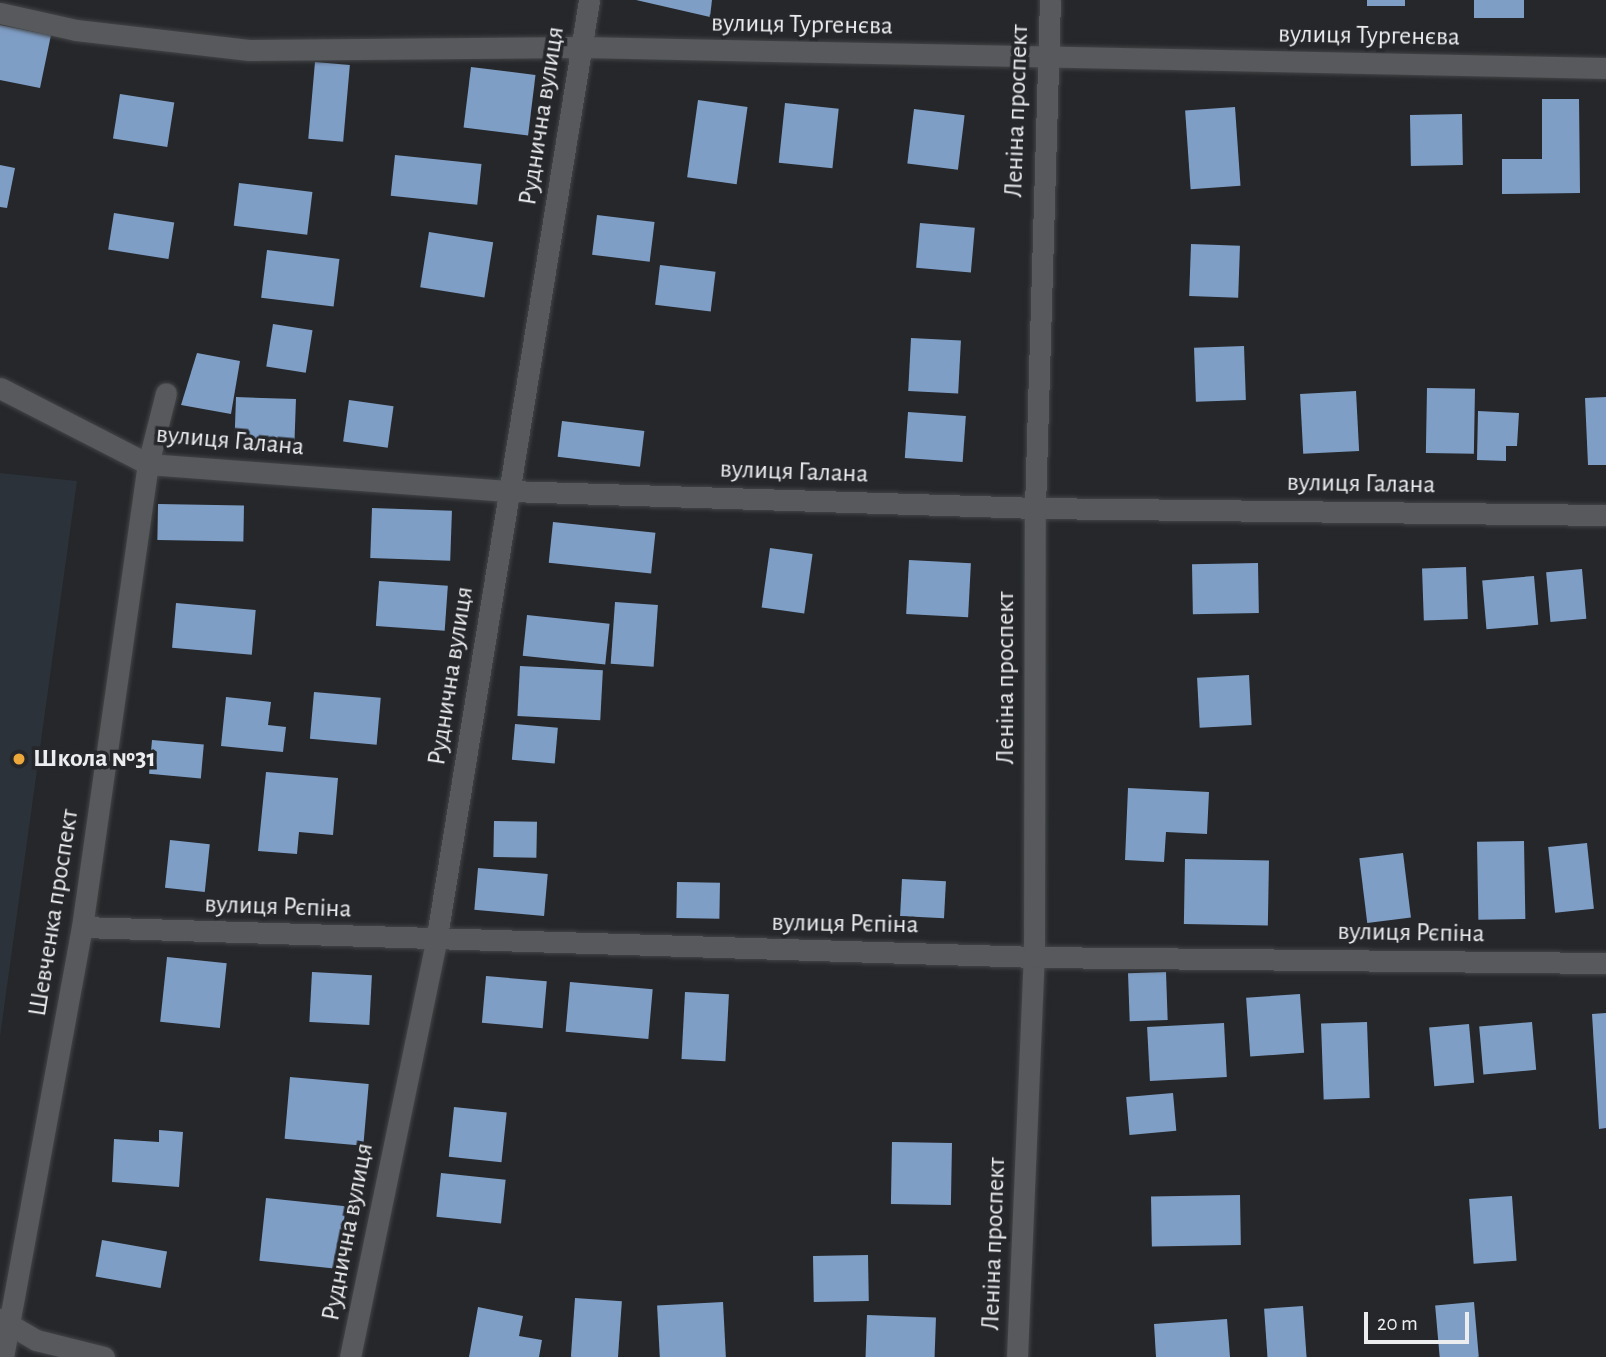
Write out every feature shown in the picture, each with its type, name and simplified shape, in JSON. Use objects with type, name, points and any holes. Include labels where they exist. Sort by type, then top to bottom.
[{"type":"street","name":"Руднична вулиця","points":[[350,1357],[436,942],[589,0]]},
{"type":"street","name":"Леніна проспект","points":[[1017,1357],[1034,957],[1035,508],[1045,59],[1050,0]]},
{"type":"street","name":"вулиця Тургенєва","points":[[0,13],[76,30],[249,50],[582,47],[1045,59],[1606,68]]},
{"type":"street","name":"вулиця Галана","points":[[0,388],[148,464],[510,491],[1035,508],[1606,515]]},
{"type":"street","name":"Шевченка проспект","points":[[3,1357],[5,1320],[82,927],[148,464],[166,393]]},
{"type":"street","name":"вулиця Рєпіна","points":[[82,927],[436,942],[1034,957],[1606,963]]},
{"type":"street","points":[[5,1320],[36,1340],[104,1357]]},
{"type":"shaded area","name":"Школа №31","points":[[0,473],[77,481],[0,1037]]},
{"type":"building","points":[[636,0],[712,0],[710,17]]},
{"type":"building","points":[[1367,0],[1405,0],[1405,6],[1367,6]]},
{"type":"building","points":[[1474,0],[1524,0],[1524,18],[1474,18]]},
{"type":"building","points":[[0,25],[51,35],[40,88],[0,80]]},
{"type":"building","points":[[315,62],[350,65],[343,142],[308,139]]},
{"type":"building","points":[[471,67],[536,75],[528,135],[464,128]]},
{"type":"building","points":[[120,94],[174,103],[167,147],[113,138]]},
{"type":"building","points":[[1542,99],[1579,99],[1580,193],[1502,194],[1502,159],[1542,159]]},
{"type":"building","points":[[698,100],[748,107],[737,184],[687,177]]},
{"type":"building","points":[[785,103],[839,109],[832,168],[779,163]]},
{"type":"building","points":[[1235,107],[1241,186],[1191,189],[1185,110]]},
{"type":"building","points":[[914,109],[965,115],[958,170],[907,164]]},
{"type":"building","points":[[1462,114],[1463,165],[1411,166],[1410,115]]},
{"type":"building","points":[[395,155],[482,164],[477,205],[391,196]]},
{"type":"building","points":[[0,165],[15,168],[7,208],[0,207]]},
{"type":"building","points":[[239,183],[312,192],[307,235],[234,226]]},
{"type":"building","points":[[114,213],[174,223],[168,259],[108,250]]},
{"type":"building","points":[[597,215],[655,222],[650,262],[592,255]]},
{"type":"building","points":[[920,223],[975,228],[971,273],[916,268]]},
{"type":"building","points":[[429,232],[493,242],[484,297],[420,287]]},
{"type":"building","points":[[1191,244],[1240,246],[1238,298],[1189,296]]},
{"type":"building","points":[[267,250],[339,259],[334,307],[261,298]]},
{"type":"building","points":[[660,265],[716,272],[711,312],[655,305]]},
{"type":"building","points":[[273,324],[313,330],[306,373],[266,366]]},
{"type":"building","points":[[911,338],[961,341],[958,394],[908,391]]},
{"type":"building","points":[[1244,346],[1246,400],[1196,402],[1194,348]]},
{"type":"building","points":[[197,353],[240,361],[231,414],[181,405]]},
{"type":"building","points":[[1427,388],[1475,389],[1474,454],[1426,453]]},
{"type":"building","points":[[1356,391],[1359,451],[1303,454],[1300,394]]},
{"type":"building","points":[[236,397],[296,399],[294,441],[235,439]]},
{"type":"building","points":[[1606,397],[1606,465],[1588,465],[1585,398]]},
{"type":"building","points":[[349,400],[394,406],[388,448],[343,442]]},
{"type":"building","points":[[1478,411],[1519,413],[1517,446],[1506,446],[1506,461],[1477,460]]},
{"type":"building","points":[[908,412],[966,416],[963,462],[905,458]]},
{"type":"building","points":[[562,421],[644,431],[640,467],[558,457]]},
{"type":"building","points":[[158,504],[244,506],[243,541],[157,540]]},
{"type":"building","points":[[372,508],[452,511],[450,561],[370,558]]},
{"type":"building","points":[[553,522],[655,533],[651,574],[549,563]]},
{"type":"building","points":[[770,548],[813,554],[804,613],[762,607]]},
{"type":"building","points":[[909,560],[971,563],[968,617],[906,614]]},
{"type":"building","points":[[1258,563],[1259,613],[1193,614],[1192,564]]},
{"type":"building","points":[[1466,567],[1468,619],[1424,621],[1422,569]]},
{"type":"building","points":[[1582,569],[1586,619],[1550,622],[1546,572]]},
{"type":"building","points":[[1534,576],[1538,625],[1486,629],[1482,581]]},
{"type":"building","points":[[379,581],[448,586],[445,631],[376,626]]},
{"type":"building","points":[[615,602],[658,605],[654,667],[611,664]]},
{"type":"building","points":[[176,603],[256,610],[252,655],[172,648]]},
{"type":"building","points":[[527,615],[610,624],[605,664],[523,656]]},
{"type":"building","points":[[520,666],[603,670],[600,720],[517,716]]},
{"type":"building","points":[[1249,675],[1252,725],[1200,728],[1197,678]]},
{"type":"building","points":[[314,692],[381,698],[377,745],[310,739]]},
{"type":"building","points":[[226,697],[271,702],[268,725],[286,727],[283,752],[221,746]]},
{"type":"building","points":[[515,724],[558,728],[555,764],[512,760]]},
{"type":"building","points":[[152,740],[204,745],[201,778],[149,774]]},
{"type":"building","points":[[266,772],[338,778],[333,835],[299,832],[297,854],[258,851]]},
{"type":"building","points":[[1128,788],[1209,792],[1207,834],[1166,832],[1164,862],[1125,860]]},
{"type":"building","points":[[494,821],[537,822],[536,858],[493,857]]},
{"type":"building","points":[[170,840],[210,844],[205,892],[165,888]]},
{"type":"building","points":[[1524,841],[1525,919],[1478,920],[1477,842]]},
{"type":"building","points":[[1587,843],[1594,909],[1555,913],[1548,847]]},
{"type":"building","points":[[1403,853],[1411,918],[1367,923],[1359,858]]},
{"type":"building","points":[[1185,859],[1269,860],[1268,925],[1184,924]]},
{"type":"building","points":[[478,868],[548,874],[544,916],[474,910]]},
{"type":"building","points":[[902,879],[946,881],[944,918],[900,916]]},
{"type":"building","points":[[677,882],[720,883],[719,919],[676,918]]},
{"type":"building","points":[[167,957],[227,963],[220,1028],[160,1022]]},
{"type":"building","points":[[312,972],[372,975],[369,1025],[309,1022]]},
{"type":"building","points":[[1166,972],[1168,1020],[1130,1021],[1128,973]]},
{"type":"building","points":[[486,976],[547,981],[543,1028],[482,1023]]},
{"type":"building","points":[[570,982],[653,989],[648,1039],[566,1032]]},
{"type":"building","points":[[685,992],[729,994],[725,1061],[681,1059]]},
{"type":"building","points":[[1300,994],[1304,1053],[1250,1057],[1246,998]]},
{"type":"building","points":[[1606,1013],[1606,1128],[1599,1129],[1592,1014]]},
{"type":"building","points":[[1367,1022],[1370,1098],[1324,1100],[1321,1024]]},
{"type":"building","points":[[1532,1022],[1536,1070],[1483,1074],[1479,1027]]},
{"type":"building","points":[[1224,1023],[1227,1077],[1150,1081],[1147,1027]]},
{"type":"building","points":[[1469,1024],[1474,1083],[1434,1086],[1429,1027]]},
{"type":"building","points":[[290,1077],[369,1084],[363,1146],[285,1139]]},
{"type":"building","points":[[1173,1093],[1176,1131],[1129,1135],[1126,1097]]},
{"type":"building","points":[[454,1107],[507,1113],[501,1162],[449,1157]]},
{"type":"building","points":[[159,1130],[183,1132],[179,1187],[112,1182],[114,1139],[159,1142]]},
{"type":"building","points":[[892,1142],[952,1143],[951,1205],[891,1204]]},
{"type":"building","points":[[441,1173],[506,1180],[501,1224],[436,1217]]},
{"type":"building","points":[[1240,1195],[1241,1245],[1152,1247],[1151,1197]]},
{"type":"building","points":[[1512,1196],[1517,1261],[1474,1264],[1469,1199]]},
{"type":"building","points":[[266,1198],[346,1206],[339,1269],[259,1261]]},
{"type":"building","points":[[102,1240],[167,1251],[161,1288],[96,1276]]},
{"type":"building","points":[[868,1255],[869,1301],[814,1302],[813,1256]]},
{"type":"building","points":[[575,1298],[622,1301],[618,1357],[571,1357]]},
{"type":"building","points":[[723,1302],[726,1357],[660,1357],[657,1305]]},
{"type":"building","points":[[1474,1302],[1479,1357],[1440,1357],[1435,1305]]},
{"type":"building","points":[[1303,1306],[1307,1357],[1267,1357],[1264,1309]]},
{"type":"building","points":[[478,1307],[523,1316],[519,1336],[542,1340],[539,1357],[469,1357]]},
{"type":"building","points":[[867,1315],[936,1317],[935,1357],[866,1357]]},
{"type":"building","points":[[1227,1319],[1230,1357],[1156,1357],[1154,1324]]},
{"type":"place","name":"Школа №31","points":[[19,759]]}]
